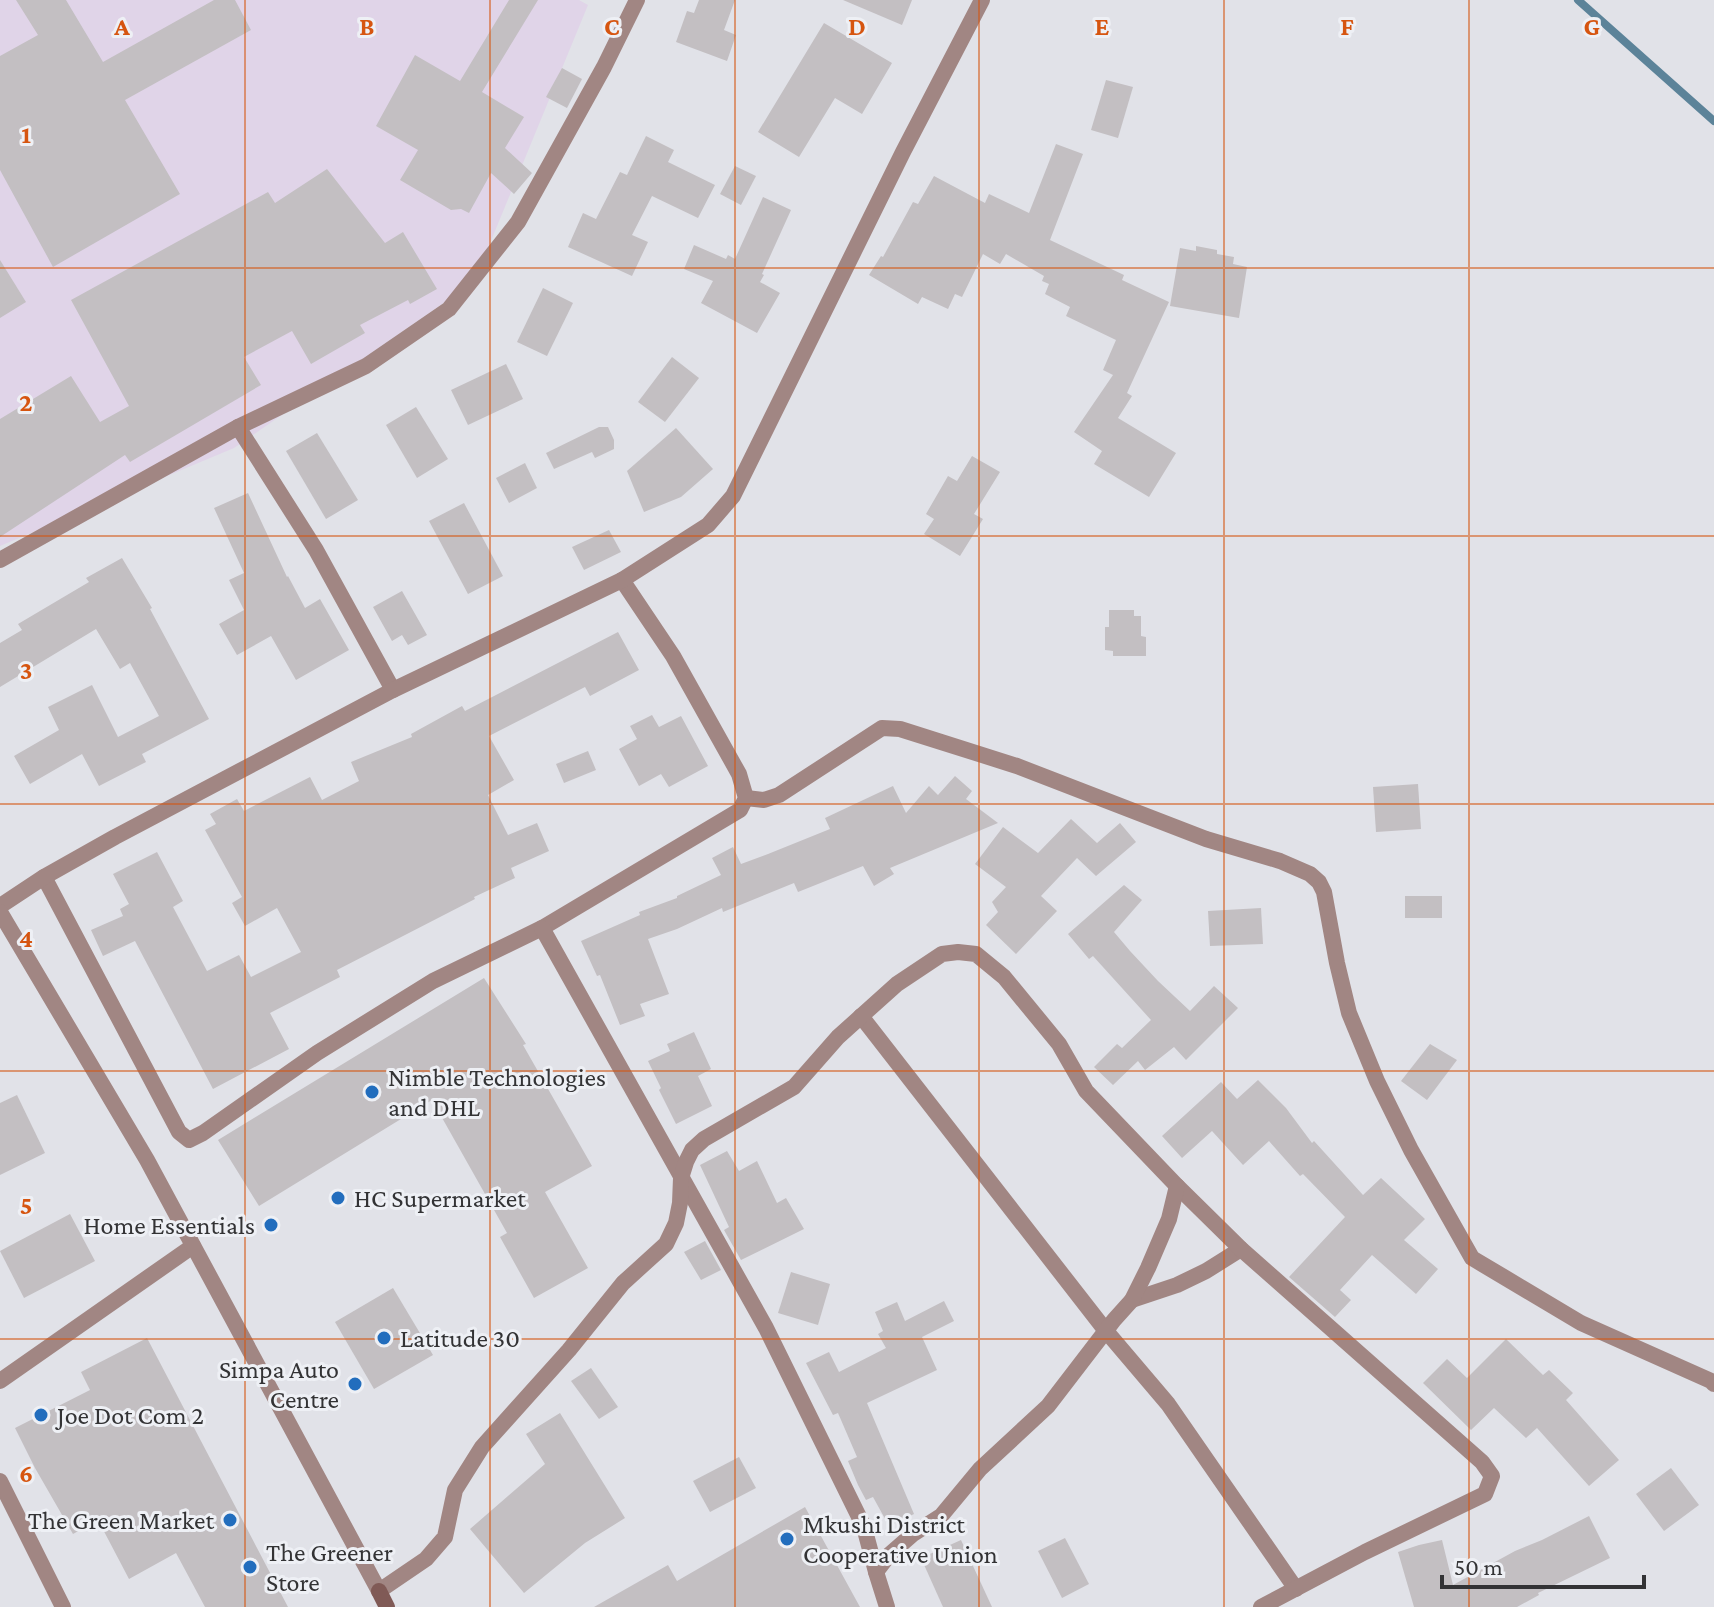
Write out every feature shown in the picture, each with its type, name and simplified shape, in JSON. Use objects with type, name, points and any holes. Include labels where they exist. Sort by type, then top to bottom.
[{"type":"main road","points":[[379,1591],[387,1607]]},
{"type":"street","points":[[0,560],[238,427],[366,366],[449,309],[518,222],[604,67],[637,0]]},
{"type":"street","points":[[0,906],[115,837],[393,690],[622,580],[708,525],[733,496],[903,152],[982,0]]},
{"type":"street","points":[[238,427],[316,550],[393,690]]},
{"type":"street","points":[[44,877],[179,1132],[189,1140],[203,1133],[317,1053],[433,981],[542,928],[740,810],[746,798],[739,774],[673,656],[622,580]]},
{"type":"street","points":[[746,798],[764,800],[779,795],[882,728],[900,729],[1017,766],[1206,839],[1280,861],[1310,874],[1324,892],[1349,1013],[1377,1081],[1411,1150],[1472,1258],[1581,1323],[1714,1384]]},
{"type":"street","points":[[0,912],[147,1160],[379,1591],[426,1559],[445,1537],[455,1490],[482,1447],[569,1350],[623,1283],[666,1244],[676,1223],[681,1178],[692,1150],[704,1139],[794,1087],[838,1037],[897,984],[942,954],[976,954],[1004,977],[1059,1044],[1086,1091],[1177,1186],[1241,1249],[1482,1462],[1492,1476],[1485,1494],[1261,1607]]},
{"type":"street","points":[[542,928],[766,1328],[864,1527],[887,1607]]},
{"type":"street","points":[[861,1016],[1106,1331],[1168,1404],[1296,1589]]},
{"type":"street","points":[[876,1572],[889,1555],[913,1534],[941,1516],[980,1469],[1048,1406],[1132,1300],[1169,1219],[1177,1186]]},
{"type":"street","points":[[0,1381],[193,1246]]},
{"type":"street","points":[[1132,1300],[1177,1285],[1241,1249]]},
{"type":"street","points":[[0,1481],[63,1607]]},
{"type":"shaded area","points":[[0,0],[579,0],[588,5],[474,282],[234,448],[0,546]]},
{"type":"building","points":[[16,0],[66,0],[103,62],[214,0],[235,0],[251,30],[125,100],[180,194],[53,267],[0,170],[0,56],[38,35]]},
{"type":"building","points":[[509,0],[538,0],[482,92],[524,117],[505,148],[532,173],[514,194],[491,173],[469,213],[461,209],[451,210],[400,180],[418,150],[376,126],[415,55],[460,81]]},
{"type":"building","points":[[699,0],[735,0],[724,30],[736,35],[727,61],[676,42],[687,11],[694,13]]},
{"type":"building","points":[[843,0],[912,0],[902,25]]},
{"type":"building","points":[[824,23],[892,63],[862,114],[835,98],[799,157],[758,132]]},
{"type":"building","points":[[562,68],[582,79],[567,108],[546,97]]},
{"type":"building","points":[[1106,80],[1133,87],[1118,138],[1091,130]]},
{"type":"building","points":[[646,136],[674,150],[668,162],[715,185],[698,218],[652,196],[632,235],[648,242],[632,276],[568,247],[583,213],[596,219],[620,172],[627,175]]},
{"type":"building","points":[[1056,144],[1083,154],[1050,240],[1124,275],[1122,280],[1169,302],[1127,393],[1132,396],[1118,418],[1176,453],[1149,497],[1094,464],[1102,451],[1074,432],[1113,375],[1103,370],[1116,340],[1066,316],[1070,307],[1045,294],[1049,284],[1042,281],[1044,276],[1006,254],[1000,264],[983,254],[962,297],[955,294],[948,309],[922,297],[918,304],[869,275],[883,257],[913,202],[918,204],[934,176],[985,203],[989,194],[1029,213]]},
{"type":"building","points":[[735,166],[756,176],[741,205],[720,194]]},
{"type":"building","points":[[327,169],[385,243],[403,232],[437,289],[360,325],[365,333],[311,364],[292,331],[244,357],[261,385],[130,462],[125,455],[0,537],[0,419],[71,376],[100,422],[129,406],[71,300],[268,192],[275,203]]},
{"type":"building","points":[[763,197],[791,210],[760,282],[780,293],[757,333],[701,303],[713,281],[684,269],[694,245],[726,259],[728,255],[735,259]]},
{"type":"building","points":[[1196,246],[1234,257],[1233,264],[1247,267],[1239,318],[1170,306],[1180,248],[1196,251]]},
{"type":"building","points":[[0,260],[26,302],[0,318]]},
{"type":"building","points":[[543,288],[573,303],[547,356],[517,342]]},
{"type":"building","points":[[672,357],[699,378],[665,422],[638,402]]},
{"type":"building","points":[[506,364],[523,399],[468,425],[451,390]]},
{"type":"building","points":[[416,407],[448,459],[417,478],[386,425]]},
{"type":"building","points":[[599,427],[608,427],[614,449],[595,458],[592,452],[554,469],[546,453]]},
{"type":"building","points":[[676,428],[713,469],[681,497],[644,512],[627,471]]},
{"type":"building","points":[[317,433],[358,500],[326,519],[286,451]]},
{"type":"building","points":[[972,456],[1000,472],[974,514],[983,519],[960,556],[924,534],[934,519],[926,514],[948,476],[957,481]]},
{"type":"building","points":[[525,463],[537,488],[509,503],[496,478]]},
{"type":"building","points":[[248,493],[305,608],[320,599],[349,650],[296,680],[271,636],[237,655],[219,624],[244,610],[229,580],[244,573],[214,508]]},
{"type":"building","points":[[464,503],[503,576],[468,594],[429,521]]},
{"type":"building","points":[[609,530],[621,552],[584,570],[572,547]]},
{"type":"building","points":[[122,558],[152,608],[209,719],[142,754],[146,762],[99,786],[82,754],[30,784],[14,756],[59,730],[48,707],[92,685],[118,737],[159,716],[130,663],[120,669],[96,629],[0,687],[0,643],[22,630],[18,624],[89,582],[86,578]]},
{"type":"building","points":[[402,591],[427,635],[408,645],[402,635],[392,641],[373,607]]},
{"type":"building","points":[[1109,610],[1134,610],[1134,616],[1141,616],[1141,636],[1146,637],[1146,656],[1113,656],[1113,651],[1105,650]]},
{"type":"building","points":[[618,632],[639,670],[590,696],[585,687],[489,736],[514,780],[488,795],[508,835],[537,823],[549,851],[511,868],[515,878],[337,970],[340,977],[270,1013],[289,1049],[213,1089],[135,941],[103,956],[91,930],[123,916],[120,909],[129,904],[113,874],[157,852],[183,901],[173,907],[207,971],[239,955],[251,977],[301,952],[277,908],[245,926],[232,903],[242,897],[205,830],[216,824],[210,814],[237,799],[244,811],[310,777],[322,800],[359,781],[351,762],[412,737],[411,734],[462,706],[465,711]]},
{"type":"building","points":[[652,715],[659,727],[681,716],[708,766],[669,787],[661,774],[639,786],[619,749],[637,739],[630,726]]},
{"type":"building","points":[[588,751],[596,770],[564,783],[556,764]]},
{"type":"building","points":[[955,776],[972,791],[966,799],[998,823],[890,868],[894,874],[874,886],[863,866],[798,892],[794,883],[723,912],[722,908],[648,939],[669,994],[640,1004],[645,1016],[620,1025],[600,975],[597,976],[581,941],[721,875],[712,858],[733,847],[741,864],[768,854],[830,829],[825,818],[893,786],[906,813],[929,786],[938,795]]},
{"type":"building","points":[[1418,784],[1421,829],[1376,832],[1373,787]]},
{"type":"building","points":[[1071,819],[1097,843],[1120,823],[1136,842],[1096,876],[1077,858],[1041,896],[1057,911],[1016,954],[986,925],[998,912],[992,902],[1006,887],[975,864],[1003,827],[1038,853]]},
{"type":"building","points":[[1124,885],[1142,900],[1114,932],[1130,951],[1190,1011],[1214,986],[1238,1008],[1186,1060],[1174,1047],[1145,1070],[1138,1061],[1113,1085],[1094,1067],[1117,1044],[1122,1048],[1151,1020],[1093,956],[1089,959],[1068,934]]},
{"type":"building","points":[[1405,896],[1442,896],[1442,918],[1405,918]]},
{"type":"building","points":[[1261,908],[1263,944],[1210,946],[1208,911]]},
{"type":"building","points":[[484,978],[526,1044],[523,1045],[592,1166],[545,1192],[588,1268],[534,1298],[500,1237],[507,1233],[432,1100],[259,1206],[218,1140]]},
{"type":"building","points":[[694,1032],[711,1069],[698,1076],[712,1106],[676,1124],[648,1061],[670,1051],[667,1044]]},
{"type":"building","points":[[1430,1044],[1457,1060],[1427,1100],[1401,1081]]},
{"type":"building","points":[[1258,1080],[1286,1108],[1312,1143],[1314,1141],[1363,1195],[1381,1178],[1425,1219],[1404,1240],[1438,1269],[1416,1294],[1372,1255],[1340,1290],[1351,1300],[1335,1317],[1289,1277],[1345,1217],[1303,1174],[1300,1176],[1269,1141],[1243,1165],[1212,1131],[1182,1158],[1162,1136],[1221,1082],[1237,1099]]},
{"type":"building","points":[[17,1095],[45,1153],[0,1175],[0,1103]]},
{"type":"building","points":[[727,1151],[739,1171],[757,1161],[777,1203],[786,1198],[804,1229],[741,1260],[724,1230],[729,1227],[700,1165]]},
{"type":"building","points":[[70,1214],[95,1261],[24,1298],[0,1251]]},
{"type":"building","points":[[705,1241],[721,1270],[701,1280],[684,1252]]},
{"type":"building","points":[[791,1272],[830,1284],[818,1325],[778,1313]]},
{"type":"building","name":"Latitude 30","points":[[393,1288],[433,1355],[374,1389],[335,1322]]},
{"type":"building","points":[[944,1301],[954,1321],[922,1337],[937,1370],[867,1403],[914,1514],[889,1526],[873,1497],[866,1500],[858,1485],[848,1461],[857,1457],[838,1413],[833,1415],[806,1363],[829,1352],[839,1372],[886,1348],[878,1334],[883,1331],[875,1312],[897,1302],[905,1321]]},
{"type":"building","points":[[147,1338],[288,1607],[205,1607],[176,1553],[129,1579],[98,1520],[73,1534],[35,1468],[15,1428],[90,1390],[81,1372]]},
{"type":"building","points":[[1506,1339],[1543,1375],[1549,1370],[1573,1393],[1566,1400],[1619,1460],[1589,1486],[1537,1428],[1526,1438],[1494,1408],[1471,1430],[1423,1383],[1447,1359],[1467,1378]]},
{"type":"building","points":[[591,1368],[618,1407],[599,1419],[571,1381]]},
{"type":"building","points":[[560,1413],[625,1518],[585,1543],[524,1593],[470,1529],[545,1464],[526,1434]]},
{"type":"building","points":[[739,1457],[756,1488],[710,1512],[693,1481]]},
{"type":"building","points":[[1671,1468],[1699,1505],[1664,1531],[1636,1494]]},
{"type":"building","name":"Mkushi District Cooperative Union","points":[[805,1507],[860,1607],[594,1607],[668,1565],[677,1581]]},
{"type":"building","points":[[1589,1516],[1610,1558],[1538,1593],[1517,1607],[1414,1607],[1398,1552],[1442,1540],[1453,1585]]},
{"type":"building","points":[[1065,1538],[1089,1584],[1062,1598],[1038,1551]]},
{"type":"building","points":[[961,1540],[992,1607],[943,1607],[921,1558]]},
{"type":"waterway","points":[[1578,0],[1714,121]]},
{"type":"place","name":"Nimble Technologies and DHL","points":[[372,1092]]},
{"type":"place","name":"HC Supermarket","points":[[338,1198]]},
{"type":"place","name":"Home Essentials","points":[[271,1225]]},
{"type":"place","name":"Latitude 30","points":[[384,1338]]},
{"type":"place","name":"Simpa Auto Centre","points":[[355,1384]]},
{"type":"place","name":"Joe Dot Com 2","points":[[41,1415]]},
{"type":"place","name":"The Green Market","points":[[230,1520]]},
{"type":"place","name":"Mkushi District Cooperative Union","points":[[787,1539]]},
{"type":"place","name":"The Greener Store","points":[[250,1567]]}]
